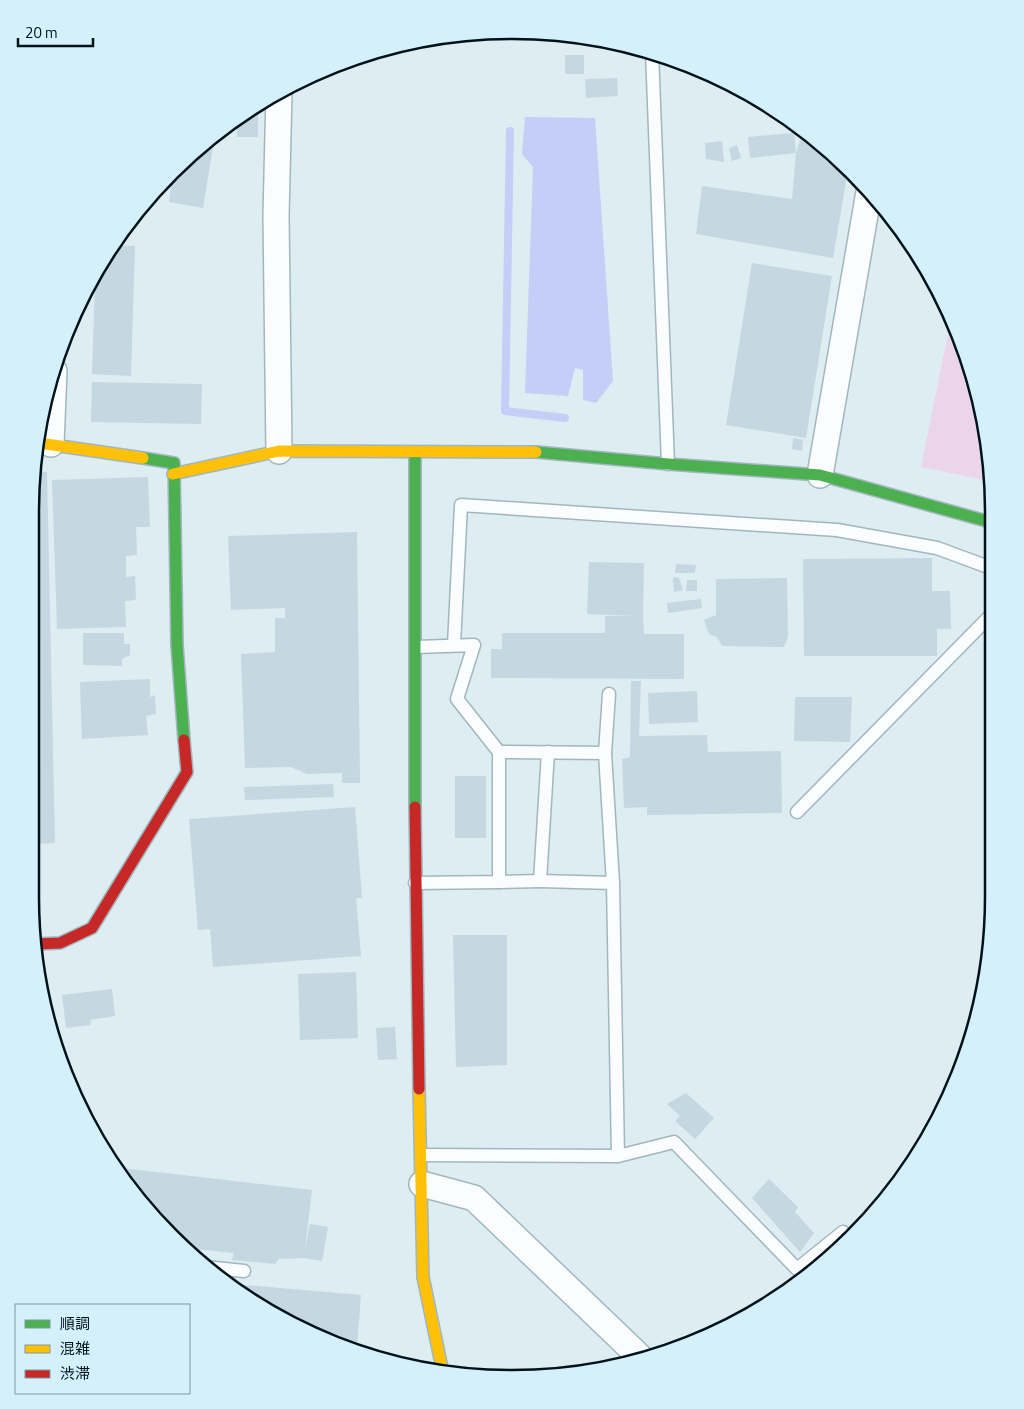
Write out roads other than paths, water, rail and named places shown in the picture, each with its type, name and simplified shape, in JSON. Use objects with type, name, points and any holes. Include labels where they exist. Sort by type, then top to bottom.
[{"type":"street","points":[[279,100],[276,216],[279,451]]},
{"type":"street","points":[[820,475],[868,200]]},
{"type":"street","points":[[42,944],[60,943],[92,928],[186,772],[177,645],[174,462],[45,443],[48,423]]},
{"type":"street","points":[[173,474],[279,451],[529,451],[668,464],[820,475],[985,521]]},
{"type":"street","points":[[415,452],[415,883],[423,1277],[441,1365]]},
{"type":"street","points":[[422,1184],[474,1198],[636,1353]]},
{"type":"lane","points":[[652,60],[668,464]]},
{"type":"lane","points":[[454,645],[461,505],[837,530],[936,548],[985,566]]},
{"type":"lane","points":[[797,812],[985,621]]},
{"type":"lane","points":[[416,647],[474,645],[457,699],[499,752],[499,882]]},
{"type":"lane","points":[[609,694],[605,753],[613,883],[618,1156]]},
{"type":"lane","points":[[499,752],[605,753]]},
{"type":"lane","points":[[540,882],[548,752]]},
{"type":"lane","points":[[415,883],[613,883]]},
{"type":"lane","points":[[421,1155],[618,1156],[674,1142],[797,1269],[843,1232]]},
{"type":"lane","points":[[220,1268],[244,1271]]},
{"type":"water","points":[[525,117],[595,118],[613,381],[596,403],[583,400],[583,370],[575,368],[568,396],[525,393],[533,167],[522,154]]},
{"type":"waterway","points":[[510,131],[505,411],[565,418]]}]
